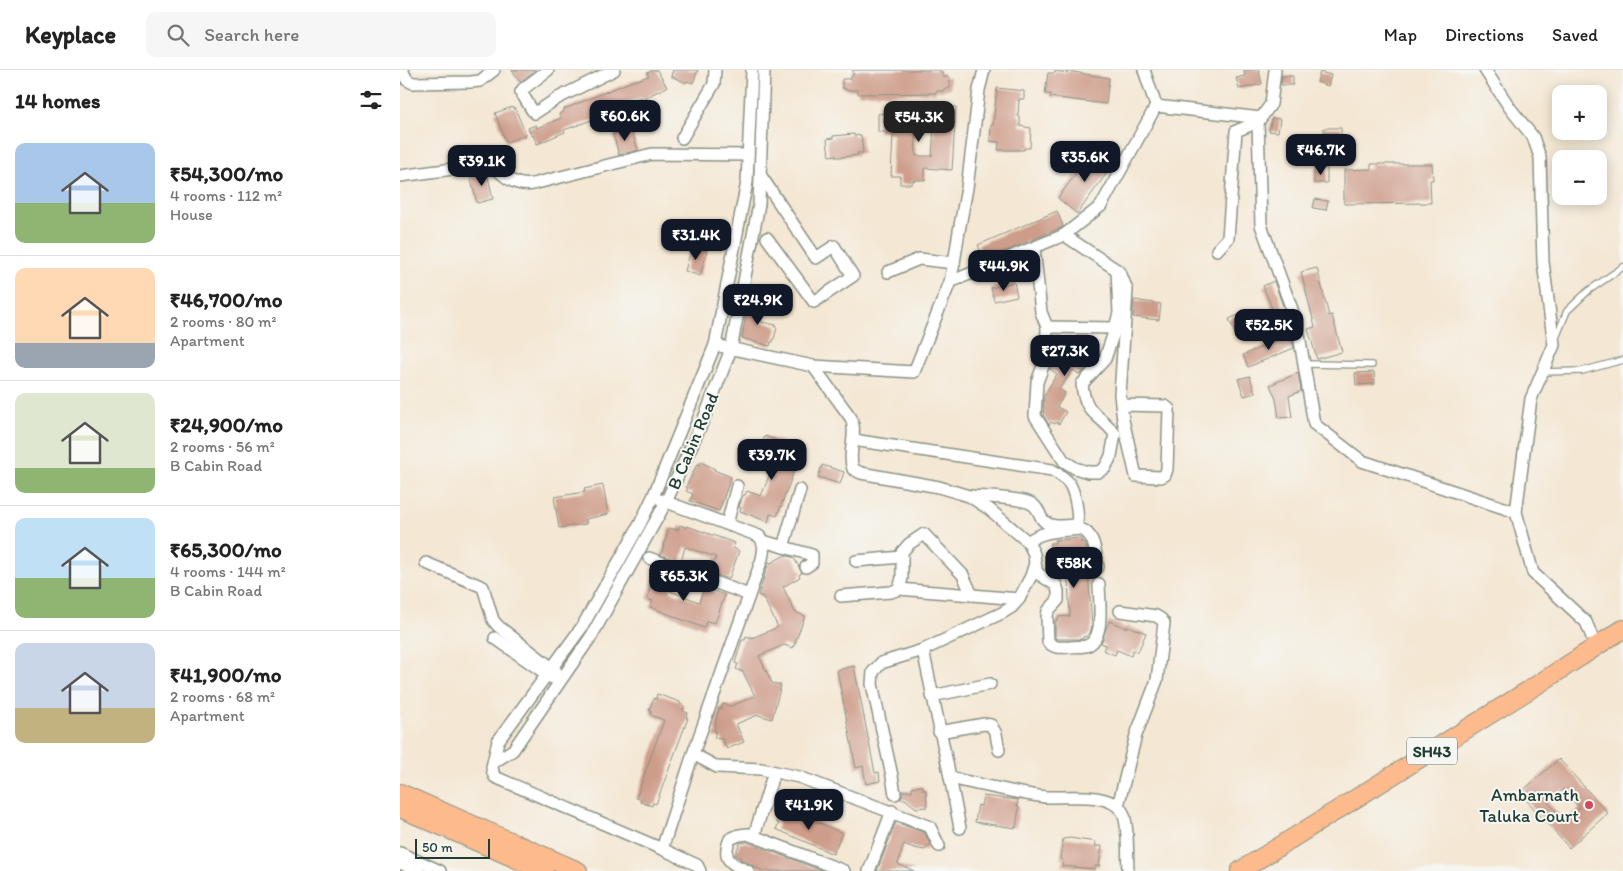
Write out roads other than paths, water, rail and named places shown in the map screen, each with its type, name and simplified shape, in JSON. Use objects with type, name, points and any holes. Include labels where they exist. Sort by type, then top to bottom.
[{"type":"main road","name":"SH43","points":[[1262,871],[1599,652],[1623,629]]},
{"type":"main road","name":"SH43","points":[[1240,871],[1599,652],[1623,643]]},
{"type":"main road","points":[[400,794],[578,871]]},
{"type":"main road","points":[[400,808],[544,871]]},
{"type":"street","points":[[402,70],[407,80],[413,83],[420,83],[480,81],[494,70]]},
{"type":"street","points":[[548,70],[521,92],[535,113],[558,98],[614,70]]},
{"type":"street","points":[[682,138],[714,84],[715,70]]},
{"type":"street","points":[[700,871],[697,865],[495,777],[493,772],[498,741],[582,628],[640,524],[714,346],[747,182],[752,70]]},
{"type":"street","name":"B Cabin Road","points":[[494,762],[512,750],[592,635],[666,502],[705,416],[731,349],[759,204],[764,70]]},
{"type":"street","points":[[714,346],[812,366],[914,372],[950,282],[968,188],[979,90],[984,70]]},
{"type":"street","points":[[950,282],[1064,236],[1101,206],[1156,106],[1144,70]]},
{"type":"street","points":[[1217,250],[1228,238],[1236,131],[1260,120],[1271,104],[1275,70]]},
{"type":"street","points":[[1485,70],[1533,138],[1540,157],[1543,262],[1554,345],[1531,399],[1516,512],[1532,573],[1586,622],[1599,652]]},
{"type":"street","points":[[1156,106],[1260,120]]},
{"type":"street","points":[[1260,120],[1261,225],[1297,324],[1314,424],[1362,461],[1516,512]]},
{"type":"street","points":[[400,176],[491,164],[512,181],[522,186],[652,154],[748,155]]},
{"type":"street","points":[[761,176],[816,258],[834,246],[852,276],[814,302],[767,238]]},
{"type":"street","points":[[1064,236],[1120,272],[1127,290],[1120,395],[1121,405],[1123,420],[1136,476],[1161,477],[1167,469],[1168,409],[1165,406],[1121,405]]},
{"type":"street","points":[[1034,248],[1041,312],[1047,327],[1046,358],[1037,382],[1035,416],[1064,461],[1075,468],[1088,472],[1098,472],[1105,468],[1111,456],[1115,434],[1109,426],[1088,408],[1083,395],[1082,384],[1105,359],[1115,328],[1119,313],[1117,270]]},
{"type":"street","points":[[888,272],[919,259],[954,263]]},
{"type":"street","points":[[1047,327],[1115,328]]},
{"type":"street","points":[[812,366],[854,424],[853,440],[852,464],[853,469],[861,473],[940,487],[970,496],[1032,503],[1037,508],[1042,520],[1049,525],[1076,525],[1078,519],[1073,491],[1069,482],[1052,470],[853,440]]},
{"type":"street","points":[[726,524],[737,486]]},
{"type":"street","points":[[783,547],[800,490]]},
{"type":"street","points":[[970,496],[989,509],[1028,542],[1034,554],[1038,573],[1056,585],[1058,600],[1048,611],[1047,617],[1048,642],[1052,646],[1058,648],[1087,646],[1095,639],[1100,627],[1099,584]]},
{"type":"street","points":[[652,497],[759,536],[763,541],[764,549],[692,754],[662,849]]},
{"type":"street","points":[[1028,542],[1034,536],[1043,534],[1080,529],[1086,531],[1093,541],[1098,567]]},
{"type":"street","points":[[899,589],[902,578],[902,552],[909,544],[924,534],[964,575],[972,595]]},
{"type":"street","points":[[763,541],[812,555],[812,563],[806,567]]},
{"type":"street","points":[[856,561],[902,557]]},
{"type":"street","points":[[649,558],[749,595]]},
{"type":"street","points":[[426,563],[483,587],[493,620],[498,626],[561,680]]},
{"type":"street","points":[[895,794],[872,684],[873,672],[881,663],[923,650],[1012,607],[1019,599],[1031,576],[1035,563]]},
{"type":"street","points":[[841,596],[891,592],[899,589],[1019,599]]},
{"type":"street","points":[[1118,806],[1136,735],[1157,680],[1164,632],[1164,623],[1156,616],[1120,611]]},
{"type":"street","points":[[582,628],[592,635]]},
{"type":"street","points":[[495,638],[549,671]]},
{"type":"street","points":[[923,650],[960,828]]},
{"type":"street","points":[[932,696],[990,684]]},
{"type":"street","points":[[939,732],[984,724],[990,725],[996,734],[999,750]]},
{"type":"street","points":[[692,754],[717,767],[761,769],[799,777],[930,827],[939,846]]},
{"type":"street","points":[[754,836],[774,772]]},
{"type":"street","points":[[950,777],[1046,796],[1084,796],[1107,801],[1118,806],[1123,812],[1126,822],[1128,871]]},
{"type":"street","points":[[868,871],[892,812]]},
{"type":"street","points":[[748,871],[733,864],[728,860],[726,854],[726,847],[730,839],[738,835],[754,836],[844,871]]},
{"type":"street","points":[[400,853],[440,871]]},
{"type":"street","points":[[400,863],[418,871]]},
{"type":"lane","points":[[1554,345],[1567,310],[1588,291],[1623,266]]},
{"type":"lane","points":[[1542,372],[1582,371],[1623,360]]},
{"type":"lane","points":[[1304,364],[1372,365]]},
{"type":"place","name":"Ambarnath Taluka Court","points":[[1589,805]]}]
